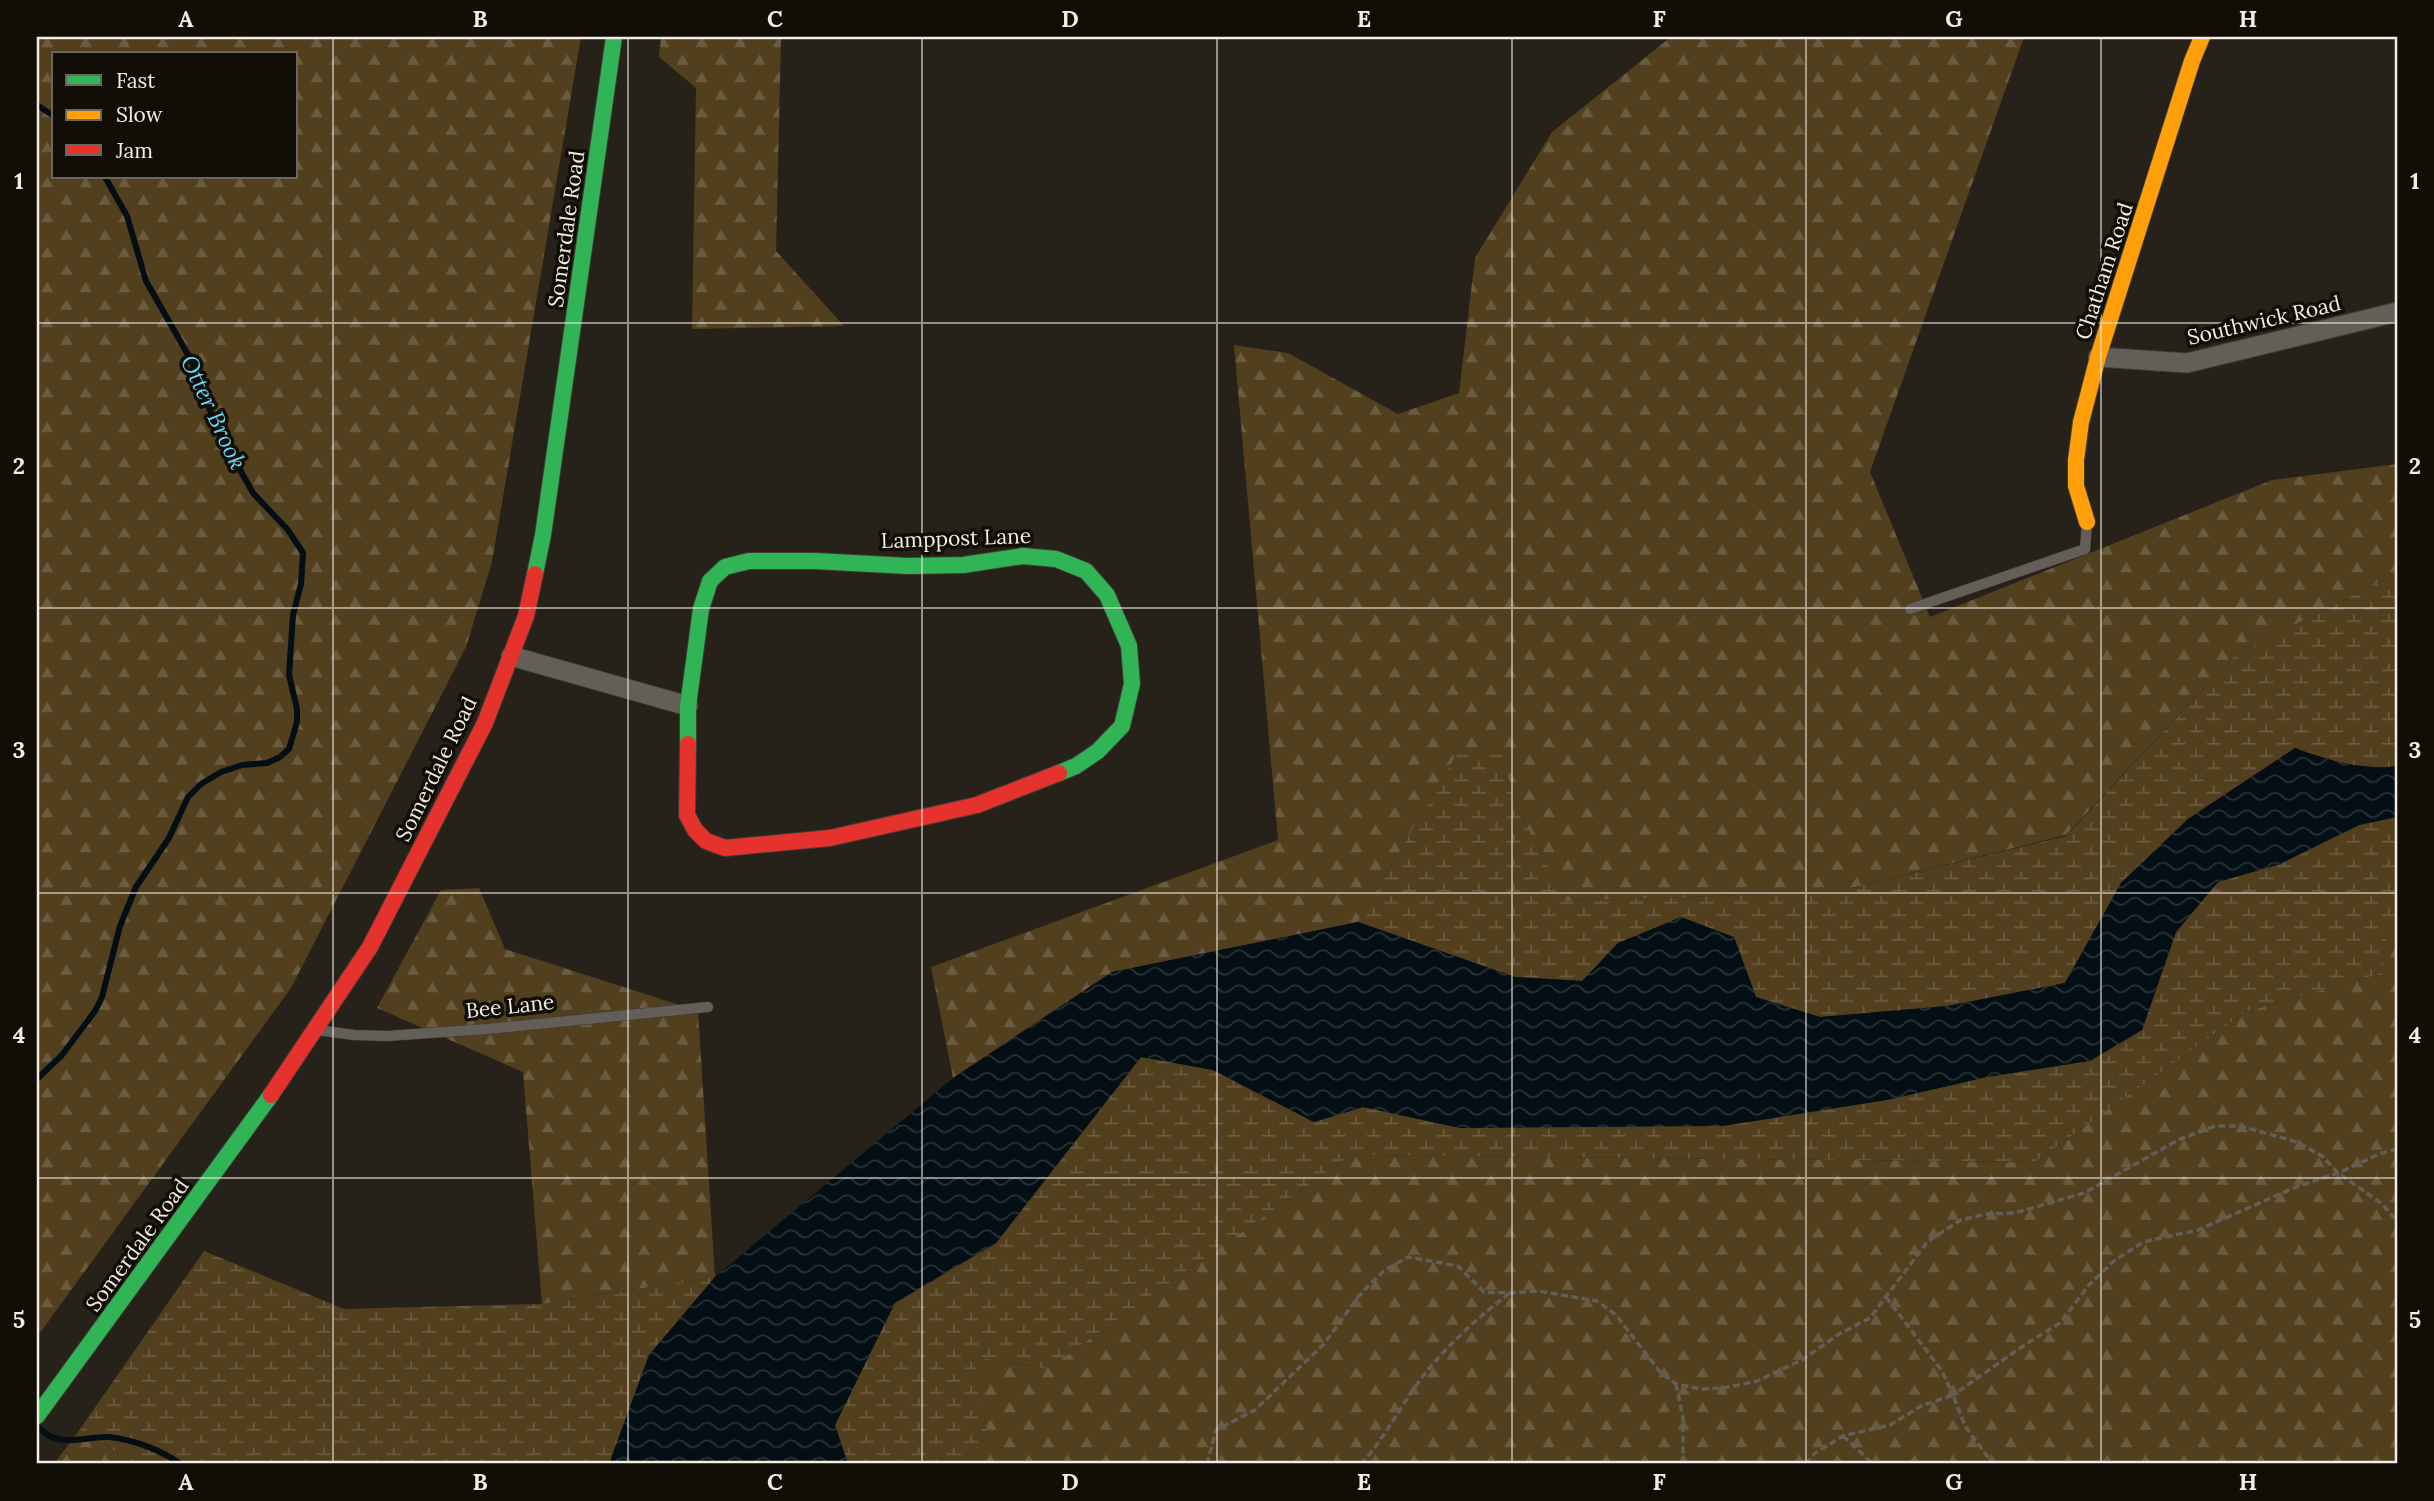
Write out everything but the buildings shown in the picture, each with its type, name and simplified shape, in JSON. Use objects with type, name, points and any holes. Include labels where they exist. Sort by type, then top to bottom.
[{"type":"street","name":"Somerdale Road","points":[[37,1416],[317,1030],[370,947],[485,723],[526,616],[543,535],[614,37]]},
{"type":"street","name":"Chatham Road","points":[[2087,522],[2076,486],[2081,422],[2098,357],[2202,37]]},
{"type":"street","name":"Southwick Road","points":[[2098,357],[2187,363],[2397,312]]},
{"type":"street","name":"Lamppost Lane","points":[[1023,556],[1056,559],[1086,571],[1107,595],[1129,646],[1132,684],[1122,726],[1087,759],[1076,766],[977,805],[830,838],[725,848],[706,842],[687,815],[688,706],[701,609],[710,581],[725,567],[749,561],[908,566],[963,565],[1023,556]]},
{"type":"street","points":[[511,656],[688,706]]},
{"type":"lane","points":[[1910,609],[2085,549],[2087,522]]},
{"type":"lane","name":"Bee Lane","points":[[317,1030],[387,1036],[708,1007]]},
{"type":"path","points":[[1207,1464],[1216,1430],[1255,1410],[1324,1343],[1358,1297],[1384,1270],[1408,1257],[1458,1266],[1484,1292],[1538,1292],[1597,1301],[1616,1315],[1660,1372],[1676,1384],[1701,1389],[1724,1388],[1758,1381],[1802,1360],[1839,1334],[1870,1318],[1928,1241],[1961,1220],[1986,1214],[2015,1213],[2084,1193],[2178,1140],[2215,1126],[2240,1126],[2297,1142],[2322,1156],[2338,1173],[2381,1203],[2397,1220]]},
{"type":"path","points":[[1806,1464],[1815,1453],[1843,1436],[1890,1425],[1921,1406],[1953,1395],[2060,1323],[2089,1285],[2114,1261],[2143,1242],[2198,1230],[2296,1187],[2397,1149]]},
{"type":"path","points":[[1361,1464],[1419,1381],[1447,1347],[1475,1319],[1510,1293]]},
{"type":"path","points":[[1886,1297],[1942,1371],[1965,1426],[1993,1464]]},
{"type":"path","points":[[1676,1384],[1684,1418],[1683,1464]]},
{"type":"path","points":[[1843,1436],[1871,1462]]},
{"type":"green space","points":[[37,37],[581,37],[492,562],[466,647],[291,988],[37,1337]]},
{"type":"green space","points":[[661,37],[781,37],[776,251],[844,326],[692,329],[696,88],[659,57]]},
{"type":"green space","points":[[1671,37],[2024,37],[1870,472],[1930,617],[2272,480],[2397,464],[2397,576],[2393,575],[2234,656],[2066,835],[1835,892],[1566,901],[1516,807],[1502,756],[1457,754],[1358,922],[1112,972],[953,1078],[931,967],[1278,840],[1234,345],[1288,353],[1398,414],[1459,393],[1475,258],[1552,132]]},
{"type":"green space","points":[[2393,575],[2397,576],[2397,766],[2358,766],[2295,748],[2188,819],[2121,883],[2065,983],[1947,1006],[1820,1017],[1756,997],[1734,937],[1618,943],[1583,981],[1515,977],[1358,922],[1457,754],[1502,755],[1516,807],[1567,901],[1835,892],[2066,836],[2234,656]]},
{"type":"green space","points":[[2397,817],[2397,924],[2388,930],[2382,973],[2245,1012],[2035,1162],[1351,1155],[1047,1369],[973,1356],[988,1435],[957,1464],[848,1464],[835,1425],[895,1302],[996,1243],[1141,1057],[1213,1070],[1314,1122],[1363,1107],[1460,1128],[1887,1100],[1987,1077],[2142,1030],[2176,932],[2218,882],[2280,864],[2359,825]]},
{"type":"green space","points":[[479,888],[505,949],[698,1011],[715,1277],[542,1304],[523,1072],[377,1008],[441,890]]},
{"type":"green space","points":[[2397,924],[2397,1464],[957,1464],[988,1435],[972,1356],[1047,1369],[1351,1155],[2035,1162],[2245,1012],[2381,973],[2388,930]]},
{"type":"green space","points":[[204,1251],[344,1309],[542,1304],[715,1277],[649,1355],[609,1464],[136,1464],[80,1429]]},
{"type":"green space","points":[[80,1429],[136,1464],[54,1464]]},
{"type":"water","points":[[2295,748],[2358,766],[2397,766],[2397,817],[2359,825],[2280,864],[2218,882],[2176,932],[2142,1030],[2090,1061],[1987,1077],[1887,1100],[1723,1126],[1460,1128],[1363,1107],[1314,1122],[1213,1070],[1141,1057],[996,1243],[895,1303],[835,1425],[848,1464],[609,1464],[649,1355],[715,1277],[953,1078],[1112,972],[1358,922],[1515,977],[1582,981],[1618,943],[1681,917],[1734,937],[1756,997],[1820,1017],[1947,1006],[2065,983],[2121,883],[2188,819]]},
{"type":"waterway","name":"Otter Brook","points":[[37,105],[52,115]]},
{"type":"waterway","name":"Otter Brook","points":[[37,1079],[62,1055],[95,1011],[102,997],[120,926],[136,887],[169,838],[188,797],[201,784],[221,772],[242,765],[267,763],[280,757],[289,749],[297,722],[297,709],[289,675],[293,615],[301,584],[303,553],[288,530],[253,493],[217,429],[191,360],[146,281],[127,216],[106,178]]},
{"type":"waterway","points":[[37,1426],[57,1439],[109,1437],[138,1443],[181,1464]]},
{"type":"traffic: fast","points":[[535,574],[543,535],[614,37]]},
{"type":"traffic: fast","points":[[1023,556],[1056,559],[1086,571],[1107,595],[1129,646],[1132,684],[1122,726],[1098,751],[1076,766],[1059,773]]},
{"type":"traffic: fast","points":[[688,744],[688,706],[701,609],[710,581],[725,567],[749,561],[963,565],[1023,556]]},
{"type":"traffic: fast","points":[[37,1416],[271,1095]]},
{"type":"traffic: slow","points":[[2087,522],[2076,486],[2081,422],[2098,357],[2202,37]]},
{"type":"traffic: jam","points":[[271,1095],[370,947],[485,723],[526,616],[535,574]]},
{"type":"traffic: jam","points":[[688,744],[687,815],[695,830],[706,841],[725,848],[830,838],[977,805],[1059,773]]}]
